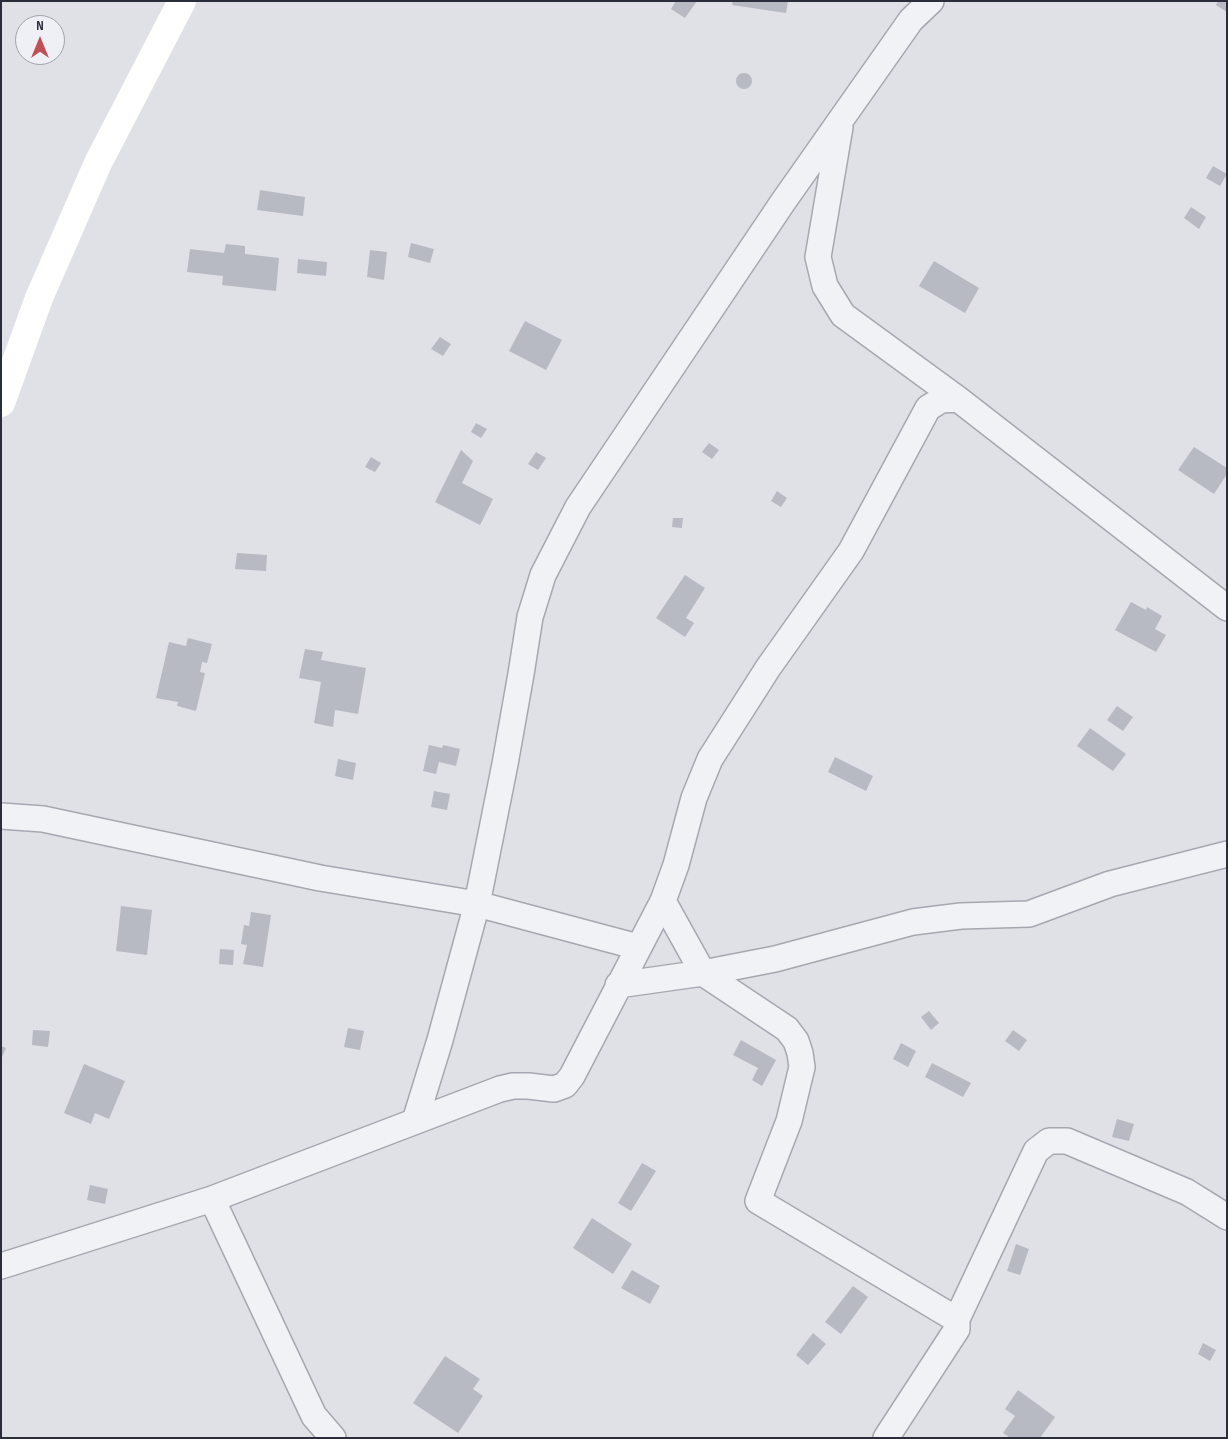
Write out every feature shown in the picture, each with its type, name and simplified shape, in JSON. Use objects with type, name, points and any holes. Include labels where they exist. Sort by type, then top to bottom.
[{"type":"street","points":[[1,403],[39,298],[98,163],[182,1]]},
{"type":"street","points":[[415,1122],[440,1040],[477,904],[505,764],[530,617],[543,575],[578,507],[783,202],[911,20],[931,1]]},
{"type":"street","points":[[841,120],[818,257],[825,286],[843,315],[958,399],[1227,608]]},
{"type":"street","points":[[1,1266],[212,1199],[500,1089],[513,1086],[528,1086],[554,1089],[565,1085],[572,1076],[663,901],[676,865],[694,798],[710,759],[768,668],[851,551],[928,408],[941,400],[958,399]]},
{"type":"street","points":[[1,816],[43,819],[320,878],[477,904],[638,947]]},
{"type":"street","points":[[618,985],[703,973],[775,959],[913,922],[961,916],[1028,914],[1110,884],[1227,854]]},
{"type":"street","points":[[663,901],[703,973],[787,1029],[796,1041],[800,1053],[802,1067],[789,1122],[758,1201],[957,1319]]},
{"type":"street","points":[[886,1438],[957,1329],[957,1319],[1036,1151],[1049,1141],[1067,1141],[1187,1192],[1227,1216]]},
{"type":"street","points":[[212,1199],[314,1416],[333,1438]]},
{"type":"building","points":[[676,1],[697,1],[685,18],[671,9]]},
{"type":"building","points":[[733,1],[788,1],[786,13],[732,5]]},
{"type":"building","points":[[1218,1],[1227,1],[1227,12],[1216,5]]},
{"type":"building","points":[[741,73],[747,73],[752,78],[750,87],[741,89],[736,84],[736,78]]},
{"type":"building","points":[[1213,166],[1227,174],[1220,186],[1206,178]]},
{"type":"building","points":[[260,190],[305,197],[303,216],[257,210]]},
{"type":"building","points":[[1191,207],[1206,217],[1199,229],[1184,218]]},
{"type":"building","points":[[411,243],[434,249],[430,263],[408,257]]},
{"type":"building","points":[[226,244],[245,246],[245,254],[279,258],[276,291],[222,285],[223,276],[187,272],[190,249],[224,253]]},
{"type":"building","points":[[370,250],[387,252],[384,280],[367,277]]},
{"type":"building","points":[[298,259],[327,262],[326,276],[297,273]]},
{"type":"building","points":[[934,261],[979,288],[965,313],[919,286]]},
{"type":"building","points":[[525,321],[562,340],[546,370],[509,351]]},
{"type":"building","points":[[440,337],[451,344],[443,356],[431,349]]},
{"type":"building","points":[[476,423],[487,429],[481,438],[471,432]]},
{"type":"building","points":[[709,443],[719,450],[712,459],[702,452]]},
{"type":"building","points":[[1194,447],[1227,468],[1227,474],[1214,494],[1178,470]]},
{"type":"building","points":[[461,450],[473,461],[462,483],[493,499],[480,525],[435,502]]},
{"type":"building","points":[[536,452],[546,458],[538,470],[528,464]]},
{"type":"building","points":[[371,457],[381,463],[375,472],[365,467]]},
{"type":"building","points":[[777,491],[787,498],[781,507],[771,501]]},
{"type":"building","points":[[673,518],[683,518],[682,528],[672,527]]},
{"type":"building","points":[[237,553],[267,555],[266,571],[235,569]]},
{"type":"building","points":[[685,575],[705,588],[686,618],[694,623],[685,637],[656,618]]},
{"type":"building","points":[[1131,602],[1146,610],[1147,607],[1162,616],[1155,629],[1166,635],[1156,652],[1115,630]]},
{"type":"building","points":[[188,638],[212,644],[207,663],[202,662],[200,672],[205,673],[196,711],[177,706],[178,702],[156,698],[169,642],[186,646]]},
{"type":"building","points":[[305,649],[323,652],[321,660],[366,668],[358,714],[335,710],[333,727],[314,723],[321,682],[299,678]]},
{"type":"building","points":[[1117,706],[1133,717],[1123,731],[1107,720]]},
{"type":"building","points":[[1090,728],[1126,754],[1113,771],[1077,746]]},
{"type":"building","points":[[429,745],[442,748],[443,745],[460,749],[456,766],[439,762],[436,774],[423,771]]},
{"type":"building","points":[[835,757],[873,776],[866,791],[828,772]]},
{"type":"building","points":[[338,759],[356,763],[353,780],[335,776]]},
{"type":"building","points":[[434,791],[450,794],[447,810],[431,807]]},
{"type":"building","points":[[121,906],[152,910],[147,955],[116,951]]},
{"type":"building","points":[[251,912],[271,915],[263,967],[243,964],[247,945],[241,944],[244,925],[249,926]]},
{"type":"building","points":[[220,949],[234,950],[233,965],[219,964]]},
{"type":"building","points":[[929,1011],[939,1023],[931,1030],[921,1017]]},
{"type":"building","points":[[348,1028],[364,1031],[360,1050],[344,1047]]},
{"type":"building","points":[[33,1030],[50,1031],[48,1047],[32,1045]]},
{"type":"building","points":[[1013,1030],[1027,1040],[1019,1051],[1005,1041]]},
{"type":"building","points":[[741,1040],[776,1060],[762,1086],[752,1080],[758,1068],[733,1055]]},
{"type":"building","points":[[901,1043],[916,1051],[908,1067],[893,1059]]},
{"type":"building","points":[[1,1046],[6,1048],[1,1059]]},
{"type":"building","points":[[932,1063],[971,1083],[963,1097],[925,1077]]},
{"type":"building","points":[[84,1064],[125,1081],[109,1119],[95,1113],[91,1124],[64,1113]]},
{"type":"building","points":[[1117,1119],[1134,1124],[1129,1141],[1112,1137]]},
{"type":"building","points":[[642,1163],[656,1171],[631,1211],[618,1203]]},
{"type":"building","points":[[90,1185],[108,1189],[105,1204],[87,1200]]},
{"type":"building","points":[[592,1218],[632,1244],[613,1274],[573,1248]]},
{"type":"building","points":[[1016,1244],[1029,1249],[1020,1275],[1007,1271]]},
{"type":"building","points":[[632,1270],[660,1286],[650,1304],[621,1288]]},
{"type":"building","points":[[853,1286],[868,1297],[841,1334],[825,1322]]},
{"type":"building","points":[[813,1333],[826,1344],[808,1365],[796,1355]]},
{"type":"building","points":[[1203,1343],[1216,1350],[1210,1361],[1198,1354]]},
{"type":"building","points":[[445,1356],[480,1379],[473,1389],[483,1396],[458,1433],[413,1403]]},
{"type":"building","points":[[1018,1390],[1055,1417],[1040,1438],[1010,1438],[1003,1433],[1015,1416],[1005,1409]]}]
